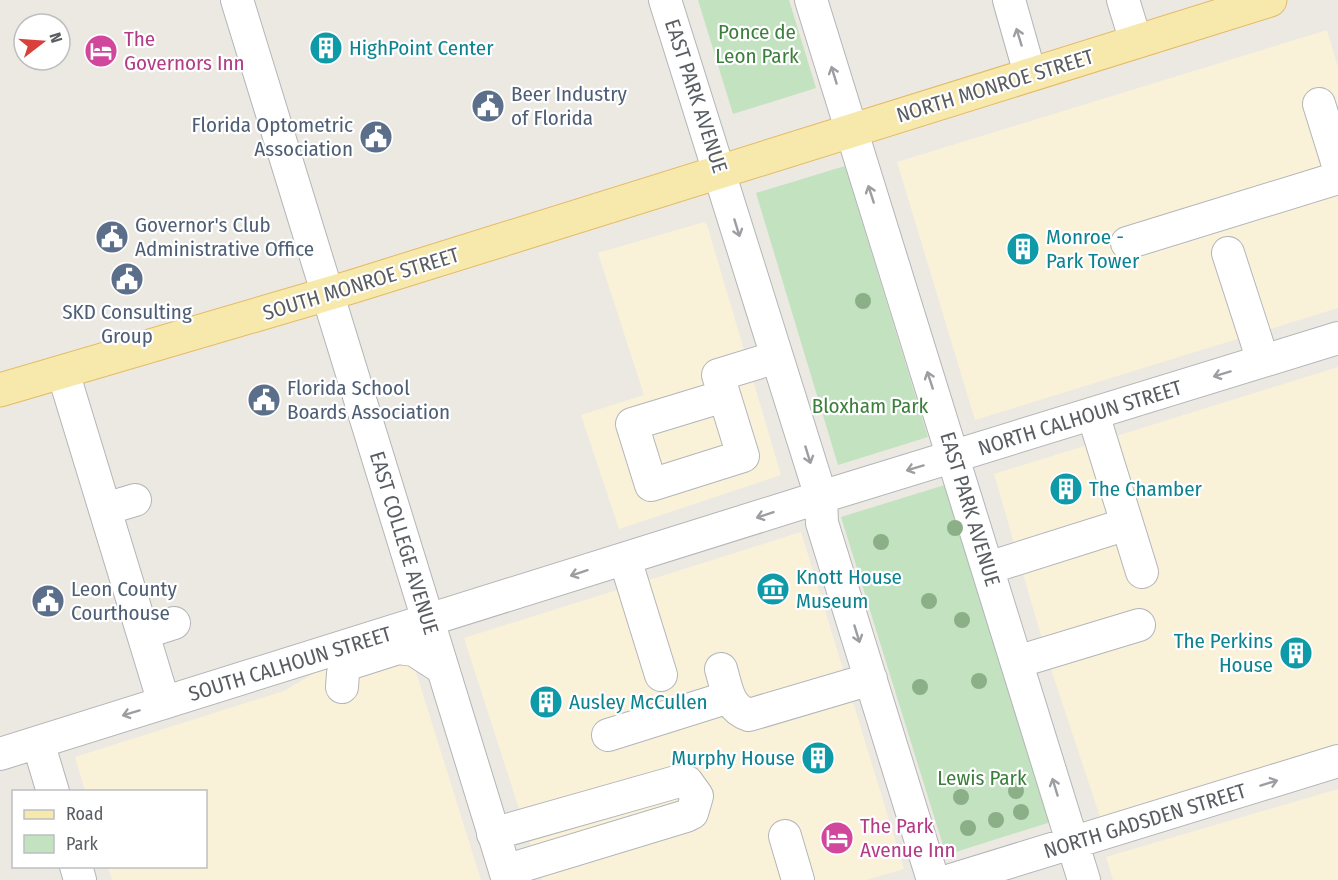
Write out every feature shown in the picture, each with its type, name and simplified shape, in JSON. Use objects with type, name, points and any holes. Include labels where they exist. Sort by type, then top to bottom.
[{"type":"main road","name":"NORTH MONROE STREET","points":[[720,172],[1270,0]]},
{"type":"main road","name":"SOUTH MONROE STREET","points":[[0,390],[328,294],[720,172]]},
{"type":"street","name":"EAST COLLEGE AVENUE","points":[[237,0],[506,875]]},
{"type":"street","name":"EAST PARK AVENUE","points":[[665,0],[821,496],[822,523],[933,880]]},
{"type":"street","name":"EAST PARK AVENUE","points":[[811,0],[1084,880]]},
{"type":"street","points":[[1008,0],[1030,75]]},
{"type":"street","points":[[1123,0],[1136,42]]},
{"type":"street","points":[[1127,243],[1337,179],[1319,104]]},
{"type":"street","points":[[1228,253],[1263,361]]},
{"type":"street","name":"NORTH CALHOUN STREET","points":[[821,496],[1338,338]]},
{"type":"street","points":[[724,396],[718,375],[777,357]]},
{"type":"street","points":[[63,372],[164,703]]},
{"type":"street","points":[[1093,414],[1142,572]]},
{"type":"street","name":"SOUTH CALHOUN STREET","points":[[0,754],[821,496]]},
{"type":"street","points":[[105,509],[135,500]]},
{"type":"street","points":[[988,568],[1127,524]]},
{"type":"street","points":[[625,559],[661,675]]},
{"type":"street","points":[[140,626],[171,616]]},
{"type":"street","points":[[1017,662],[1139,625]]},
{"type":"street","points":[[342,687],[343,672],[348,664],[399,648],[414,650],[442,668]]},
{"type":"street","points":[[608,735],[725,683],[738,711],[749,714],[871,680]]},
{"type":"street","points":[[38,742],[52,790]]},
{"type":"street","name":"NORTH GADSDEN STREET","points":[[951,880],[1338,761]]},
{"type":"street","points":[[494,834],[676,782],[687,782],[697,796],[692,813],[686,816],[506,875]]},
{"type":"street","points":[[784,836],[798,880]]},
{"type":"shaded area","points":[[1327,30],[1338,67],[1338,308],[975,420],[897,162]]},
{"type":"shaded area","points":[[704,222],[707,225],[781,475],[619,529],[581,415],[644,395],[598,253]]},
{"type":"shaded area","points":[[1338,367],[1338,746],[1102,823],[1049,663],[994,474]]},
{"type":"shaded area","points":[[801,532],[904,869],[866,880],[542,880],[464,638]]},
{"type":"shaded area","points":[[405,637],[481,880],[112,880],[108,868],[207,868],[207,790],[85,790],[75,757],[284,691],[343,656]]},
{"type":"shaded area","points":[[1338,789],[1338,880],[1113,880],[1106,857]]},
{"type":"green space","name":"Ponce de Leon Park","points":[[698,0],[789,0],[816,88],[733,114]]},
{"type":"green space","name":"Bloxham Park","points":[[845,166],[928,437],[838,465],[756,193]]},
{"type":"green space","name":"Lewis Park","points":[[948,484],[1057,820],[946,855],[841,517]]},
{"type":"place","name":"HighPoint Center","points":[[326,48]]},
{"type":"place","name":"The Governors Inn","points":[[101,51]]},
{"type":"place","name":"Beer Industry of Florida","points":[[488,106]]},
{"type":"place","name":"Florida Optometric Association","points":[[376,137]]},
{"type":"place","name":"Governor's Club Administrative Office","points":[[112,237]]},
{"type":"place","name":"Monroe - Park Tower","points":[[1023,249]]},
{"type":"place","name":"SKD Consulting Group","points":[[127,279]]},
{"type":"place","name":"Florida School Boards Association","points":[[264,400]]},
{"type":"place","name":"The Chamber","points":[[1066,489]]},
{"type":"place","name":"Knott House Museum","points":[[773,589]]},
{"type":"place","name":"Leon County Courthouse","points":[[48,601]]},
{"type":"place","name":"The Perkins House","points":[[1296,653]]},
{"type":"place","name":"Ausley McCullen","points":[[546,702]]},
{"type":"place","name":"Murphy House","points":[[818,758]]},
{"type":"place","name":"The Park Avenue Inn","points":[[837,838]]}]
